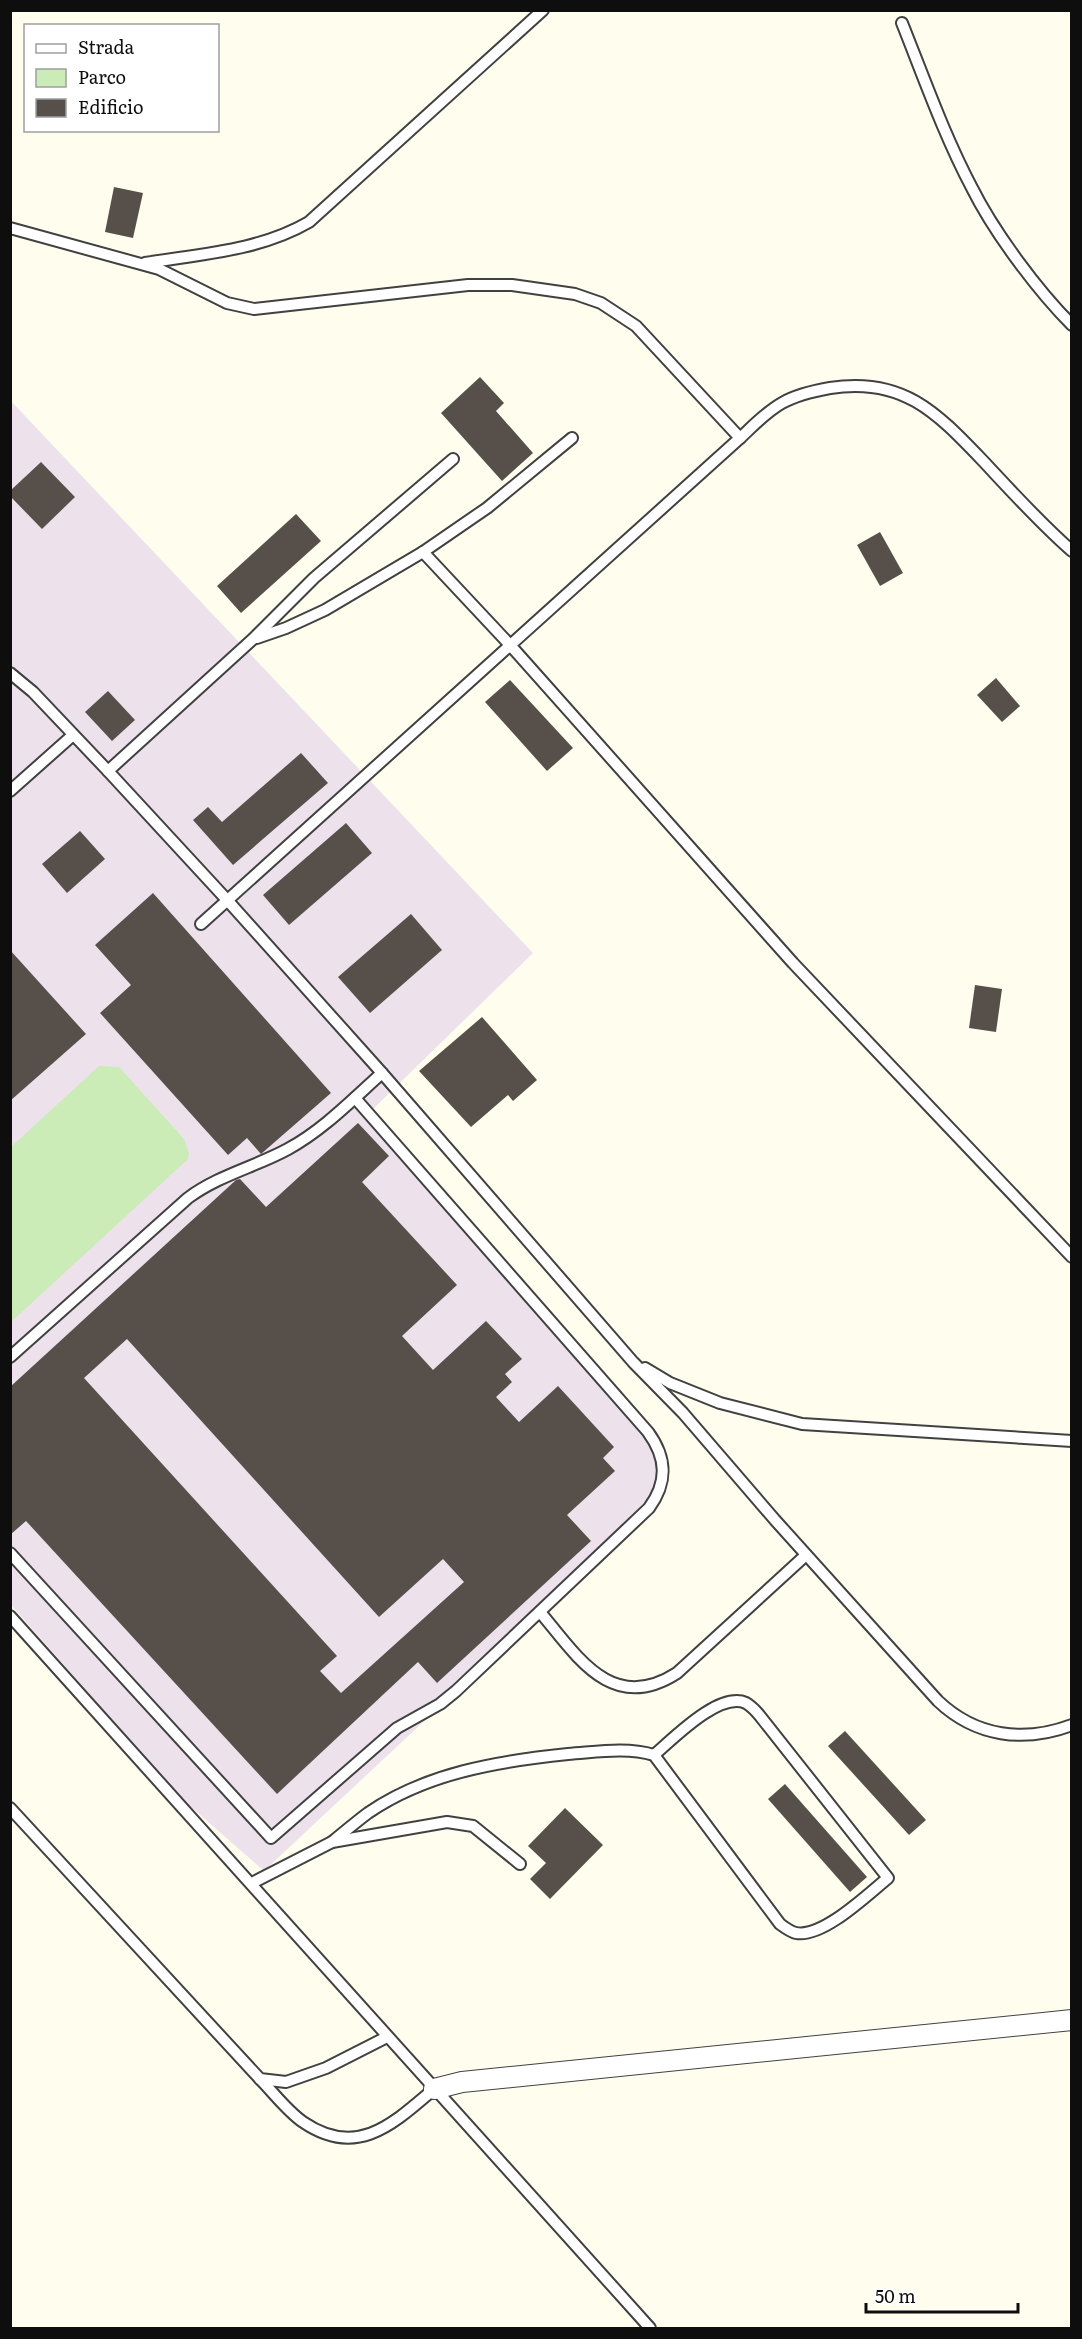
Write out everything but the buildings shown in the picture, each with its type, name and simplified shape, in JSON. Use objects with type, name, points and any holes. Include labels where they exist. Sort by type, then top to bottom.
[{"type":"street","points":[[434,2089],[462,2082],[1071,2020]]},
{"type":"lane","points":[[141,263],[256,245],[279,238],[309,222],[543,10]]},
{"type":"lane","points":[[902,23],[949,140],[973,190],[1024,268],[1071,325]]},
{"type":"lane","points":[[10,228],[141,263],[176,276],[227,303],[254,309],[468,285],[512,285],[575,294],[601,303],[636,326],[740,438]]},
{"type":"lane","points":[[201,924],[780,404],[804,394],[850,386],[897,393],[912,399],[942,418],[1071,551]]},
{"type":"lane","points":[[254,639],[286,628],[325,610],[423,552],[487,508],[572,438]]},
{"type":"lane","points":[[108,771],[254,639],[328,565],[453,459]]},
{"type":"lane","points":[[423,552],[511,646],[793,963],[1071,1257]]},
{"type":"lane","points":[[10,673],[33,692],[228,901],[382,1073],[633,1362],[683,1413],[806,1555],[938,1701],[961,1719],[987,1731],[1013,1736],[1042,1734],[1071,1725]]},
{"type":"lane","points":[[10,791],[73,735]]},
{"type":"lane","points":[[10,1357],[188,1198],[212,1182],[291,1148],[325,1124],[382,1073]]},
{"type":"lane","points":[[10,1553],[271,1839],[390,1734],[448,1697],[649,1508],[662,1484],[664,1474],[661,1454],[648,1432],[355,1098]]},
{"type":"lane","points":[[633,1362],[670,1383],[704,1397],[735,1408],[802,1424],[1071,1441]]},
{"type":"lane","points":[[540,1612],[581,1661],[597,1676],[605,1681],[626,1687],[645,1687],[658,1684],[677,1673],[806,1555]]},
{"type":"lane","points":[[10,1616],[650,2328]]},
{"type":"lane","points":[[252,1883],[332,1842],[369,1812],[415,1788],[463,1771],[509,1761],[612,1750],[639,1751],[654,1755],[780,1924],[797,1934],[818,1929],[840,1918],[888,1878],[760,1716],[745,1703],[730,1701],[708,1711],[654,1755]]},
{"type":"lane","points":[[10,1808],[302,2122],[333,2137],[368,2136],[399,2119],[434,2089]]},
{"type":"lane","points":[[332,1842],[429,1824],[459,1822],[473,1826],[520,1864]]},
{"type":"lane","points":[[260,2079],[286,2082],[326,2068],[387,2037]]},
{"type":"shaded area","points":[[10,400],[533,953],[369,1113],[648,1432],[664,1474],[640,1519],[264,1871],[182,1799],[11,1605]]},
{"type":"green space","points":[[99,1066],[119,1067],[184,1139],[189,1153],[188,1159],[11,1322],[11,1147]]}]
